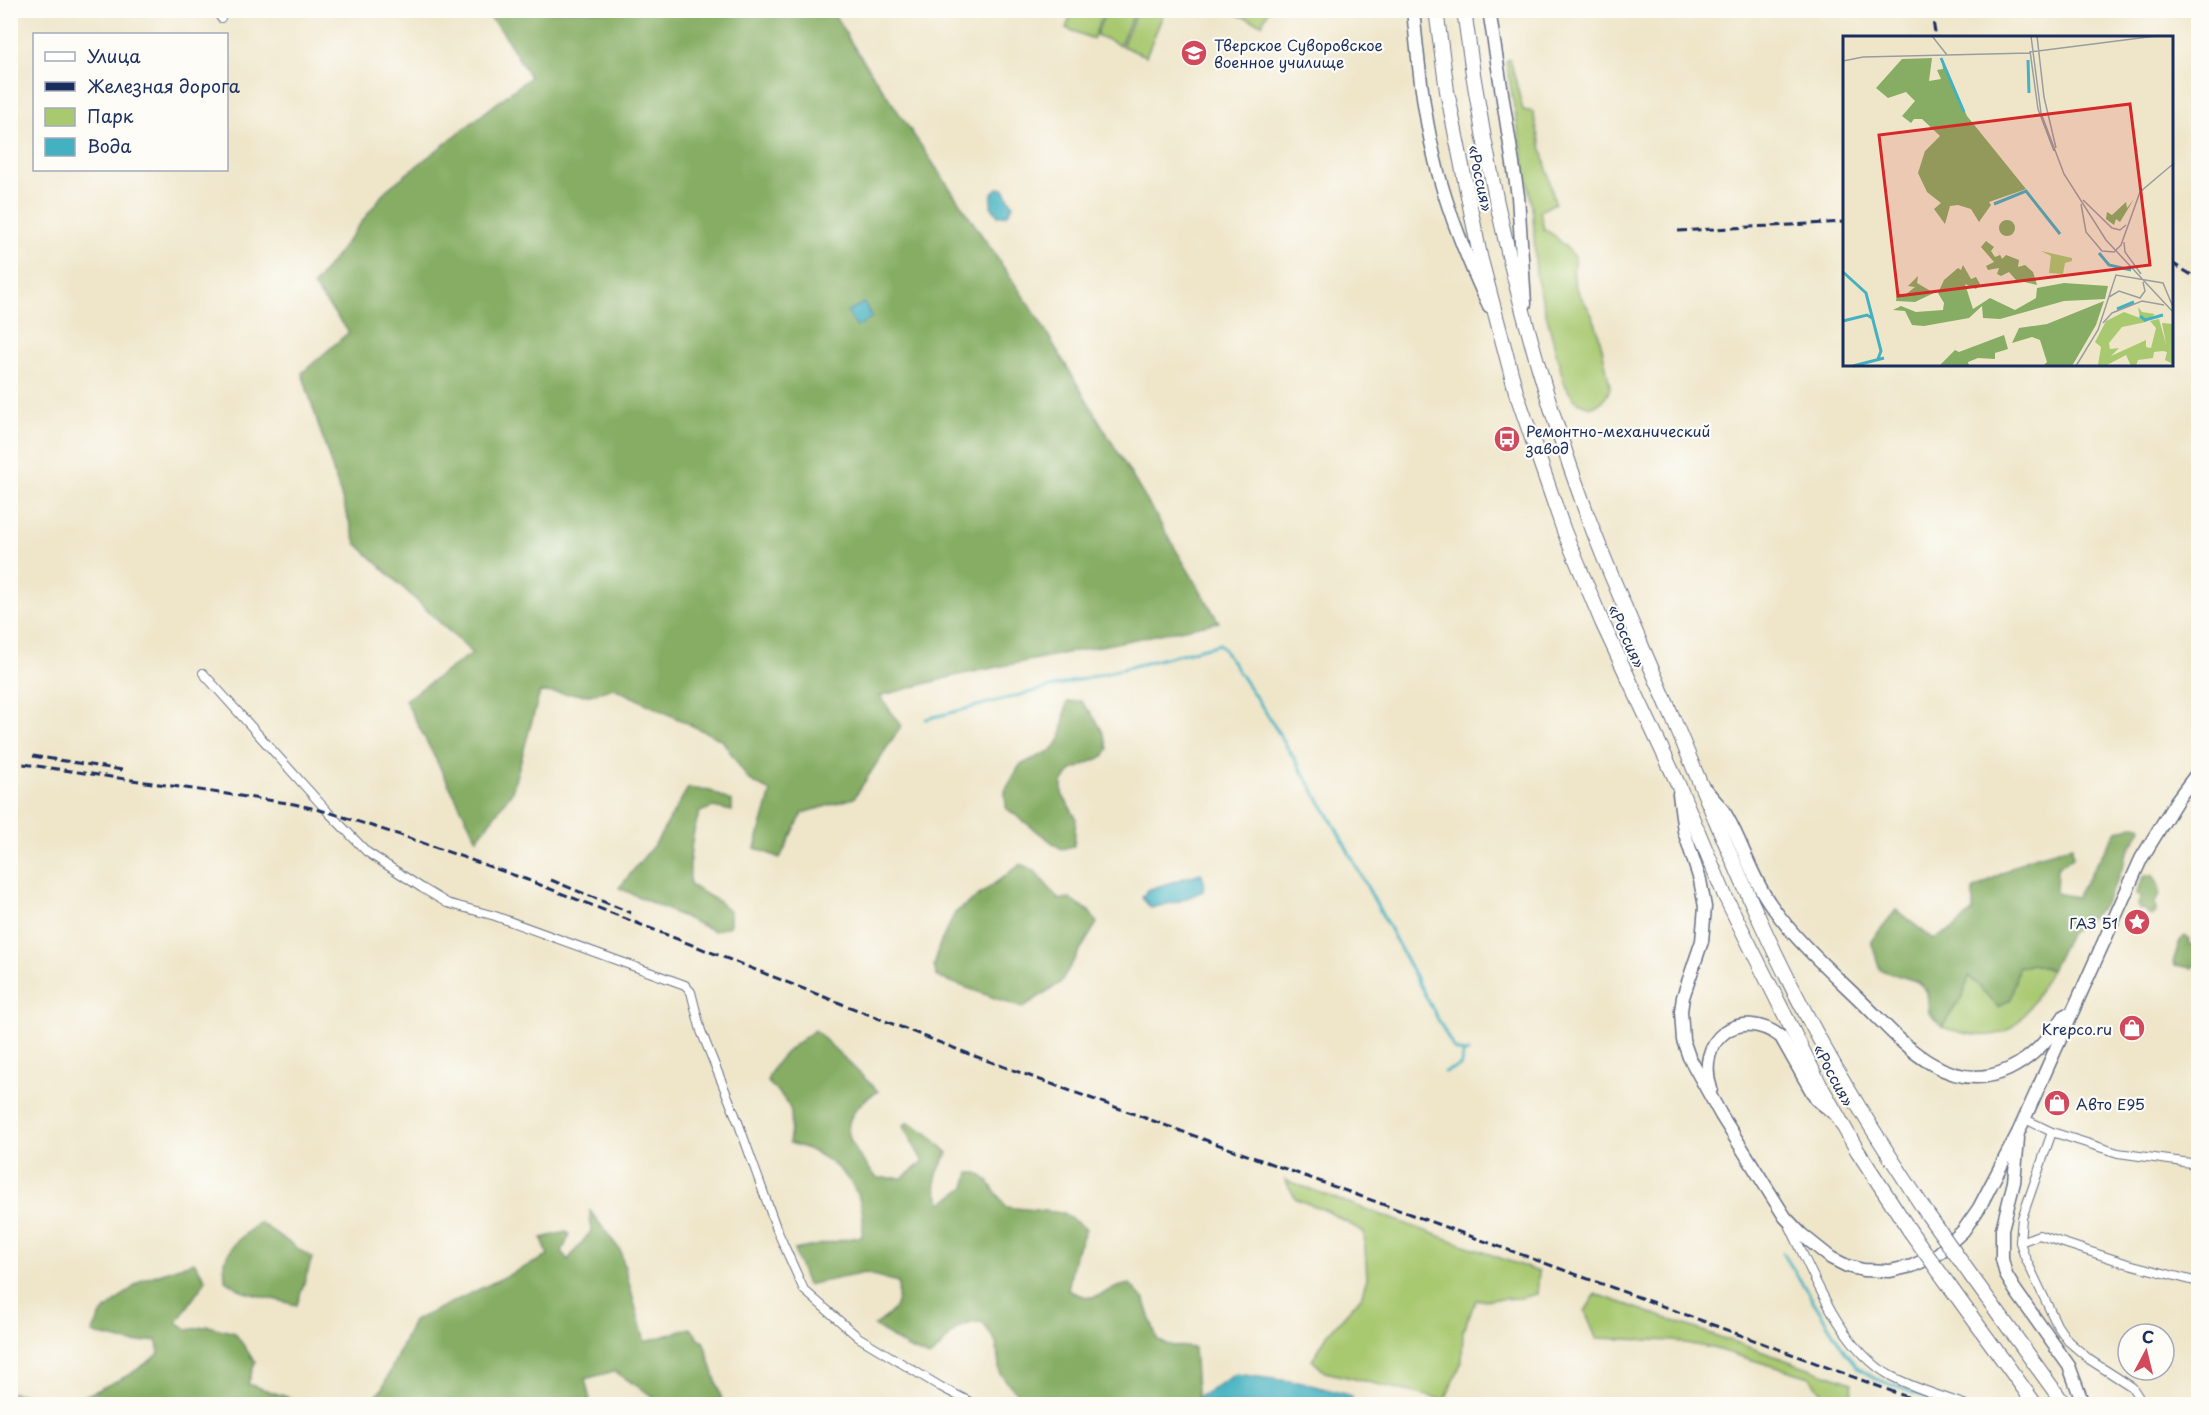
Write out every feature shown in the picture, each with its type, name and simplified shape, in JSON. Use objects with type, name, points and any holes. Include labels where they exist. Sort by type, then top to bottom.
[{"type":"highway","name":"«Россия»","points":[[1436,10],[1457,144],[1480,256],[1516,392],[1564,531],[1602,622],[1678,784],[1725,896],[1838,1116],[1857,1150],[1910,1231],[2035,1404]]},
{"type":"highway","name":"«Россия»","points":[[1464,10],[1494,192],[1549,402],[1590,521],[1745,888],[1839,1075],[1928,1215],[2064,1404]]},
{"type":"main road","points":[[1413,10],[1419,70],[1435,160],[1458,234],[1499,327]]},
{"type":"main road","points":[[1489,10],[1518,196],[1526,321]]},
{"type":"main road","points":[[1678,784],[1684,831],[1700,880],[1705,907],[1702,941],[1683,997],[1681,1011],[1683,1040],[1689,1058],[1721,1115],[1785,1217],[1811,1244],[1831,1258],[1847,1266],[1878,1271],[1900,1270],[1938,1254],[1973,1218],[2025,1119],[2141,860],[2177,800],[2199,772]]},
{"type":"main road","points":[[1700,783],[1726,815],[1756,880],[1769,903],[1792,933],[1905,1043],[1931,1064],[1951,1073],[1973,1076],[1998,1074],[2017,1066],[2050,1037],[2089,979]]},
{"type":"main road","points":[[1721,1115],[1708,1078],[1707,1059],[1712,1046],[1721,1035],[1735,1027],[1748,1024],[1765,1027],[1781,1037],[1816,1099],[1838,1116]]},
{"type":"main road","points":[[2018,1133],[2014,1182],[2002,1229],[2002,1259],[2006,1275],[2015,1290],[2069,1366],[2083,1404]]},
{"type":"street","points":[[216,10],[221,18]]},
{"type":"street","points":[[203,673],[328,812],[368,852],[422,888],[447,903],[495,915],[685,985],[692,992],[701,1030],[738,1122],[777,1230],[804,1290],[858,1337],[974,1404]]},
{"type":"street","points":[[2025,1119],[2052,1132],[2118,1154],[2199,1164]]},
{"type":"street","points":[[2052,1132],[2022,1218],[2020,1242],[2040,1293],[2068,1341],[2090,1360],[2132,1387],[2143,1404]]},
{"type":"street","points":[[1785,1217],[1823,1296],[1863,1355],[1892,1376],[1964,1404]]},
{"type":"street","points":[[2020,1242],[2038,1235],[2125,1263],[2199,1282]]},
{"type":"green space","points":[[1107,10],[1135,11],[1120,45],[1096,35]]},
{"type":"green space","points":[[1268,10],[1262,24],[1228,11]]},
{"type":"green space","points":[[484,11],[832,11],[1036,315],[1219,622],[958,675],[880,696],[901,726],[854,798],[803,813],[780,858],[755,848],[771,792],[748,779],[722,740],[614,688],[590,695],[540,692],[512,792],[477,839],[405,700],[472,653],[356,543],[302,373],[349,332],[313,286],[386,190],[530,77],[502,31]]},
{"type":"green space","points":[[1073,11],[1104,11],[1093,39],[1066,28]]},
{"type":"green space","points":[[1137,11],[1151,11],[1163,15],[1146,56],[1122,46]]},
{"type":"green space","points":[[1510,59],[1523,110],[1533,112],[1555,203],[1540,211],[1544,229],[1555,236],[1575,257],[1573,269],[1575,286],[1591,313],[1600,337],[1610,386],[1604,399],[1593,407],[1575,399],[1564,382],[1536,276],[1533,213],[1506,61]]},
{"type":"green space","points":[[1081,701],[1098,723],[1108,749],[1104,756],[1070,771],[1062,783],[1062,794],[1076,818],[1074,846],[1061,849],[1006,808],[1005,791],[1020,765],[1054,749],[1061,737],[1067,702]]},
{"type":"green space","points":[[688,788],[711,791],[732,802],[732,811],[713,807],[700,812],[691,848],[690,885],[718,901],[730,911],[730,926],[714,931],[619,888],[657,841]]},
{"type":"green space","points":[[2136,825],[2142,827],[2124,858],[2118,879],[2100,910],[2069,934],[2051,970],[2032,964],[2018,968],[2011,999],[1998,1007],[1969,976],[1963,995],[1942,1027],[1929,1013],[1927,992],[1919,982],[1880,970],[1871,941],[1896,910],[1933,939],[1953,929],[1973,911],[1973,890],[2027,859],[2072,846],[2073,857],[2057,868],[2056,893],[2076,897],[2117,831]]},
{"type":"green space","points":[[1021,864],[1035,871],[1059,900],[1069,898],[1089,911],[1097,923],[1060,983],[1022,1008],[937,977],[934,966],[939,946],[955,913]]},
{"type":"green space","points":[[2145,875],[2153,875],[2160,888],[2160,895],[2155,901],[2156,912],[2152,916],[2146,910],[2139,909],[2138,904],[2141,898],[2136,894]]},
{"type":"green space","points":[[2185,936],[2190,940],[2189,944],[2193,945],[2198,937],[2198,962],[2192,968],[2175,965],[2173,962],[2180,941]]},
{"type":"green space","points":[[2032,964],[2051,970],[2031,1005],[2011,1027],[1999,1033],[1984,1035],[1942,1027],[1963,995],[1969,976],[2011,999],[2017,968]]},
{"type":"green space","points":[[815,1030],[878,1091],[863,1101],[849,1122],[852,1143],[877,1178],[902,1178],[923,1162],[903,1126],[908,1122],[927,1133],[948,1153],[940,1166],[935,1183],[942,1203],[965,1187],[969,1173],[978,1173],[987,1180],[1006,1207],[1063,1213],[1086,1229],[1075,1255],[1068,1290],[1079,1295],[1094,1297],[1130,1284],[1145,1301],[1157,1339],[1167,1345],[1194,1348],[1198,1404],[1035,1404],[1017,1393],[1000,1374],[996,1342],[982,1322],[971,1323],[956,1329],[929,1357],[908,1348],[874,1326],[891,1313],[897,1304],[898,1282],[865,1273],[807,1285],[794,1250],[862,1236],[863,1219],[854,1188],[845,1176],[820,1155],[789,1143],[790,1108],[767,1081],[780,1058]]},
{"type":"green space","points":[[1285,1180],[1539,1272],[1537,1294],[1521,1298],[1476,1300],[1463,1330],[1462,1361],[1445,1400],[1325,1372],[1312,1360],[1328,1334],[1361,1297],[1367,1278],[1364,1232],[1327,1211],[1296,1199]]},
{"type":"green space","points":[[590,1211],[620,1250],[645,1342],[690,1328],[704,1343],[722,1400],[715,1404],[658,1404],[651,1395],[614,1371],[585,1379],[591,1404],[369,1404],[382,1389],[413,1321],[548,1256],[542,1238],[566,1232],[570,1234],[562,1252],[568,1260],[591,1231]]},
{"type":"green space","points":[[259,1222],[312,1258],[297,1305],[244,1292],[225,1280],[224,1261],[235,1243]]},
{"type":"green space","points":[[194,1262],[206,1280],[177,1322],[188,1330],[208,1326],[235,1333],[255,1362],[248,1384],[308,1404],[68,1404],[129,1375],[159,1354],[157,1340],[133,1343],[92,1333],[102,1313],[142,1280]]},
{"type":"green space","points":[[1596,1294],[1852,1383],[1852,1396],[1844,1404],[1827,1404],[1821,1391],[1810,1377],[1712,1348],[1674,1341],[1596,1338],[1585,1311]]},
{"type":"green space","points":[[11,1393],[28,1395],[45,1404],[11,1404]]},
{"type":"water","points":[[997,188],[1004,189],[1013,206],[1007,215],[998,216],[991,206],[992,193]]},
{"type":"water","points":[[864,303],[872,317],[857,327],[847,312]]},
{"type":"water","points":[[1201,873],[1204,881],[1203,891],[1180,901],[1151,908],[1142,898],[1147,890]]},
{"type":"water","points":[[1236,1374],[1304,1383],[1352,1396],[1352,1404],[1198,1404],[1199,1397]]},
{"type":"waterway","points":[[926,719],[1220,644],[1267,714],[1332,821],[1454,1049],[1464,1053],[1468,1052]]},
{"type":"waterway","points":[[1444,1072],[1460,1066],[1464,1053]]},
{"type":"waterway","points":[[1783,1253],[1846,1353],[1858,1368],[1874,1378],[1943,1404]]},
{"type":"railway","points":[[1931,10],[1936,36]]},
{"type":"railway","points":[[1678,231],[1843,222]]},
{"type":"railway","points":[[2173,264],[2198,279]]},
{"type":"railway","points":[[33,756],[122,770]]},
{"type":"railway","points":[[10,762],[294,804],[328,812],[403,836],[525,879],[969,1054],[1926,1404]]},
{"type":"railway","points":[[551,880],[631,913]]},
{"type":"place","name":"Тверское Суворовское военное училище","points":[[1194,53]]},
{"type":"place","name":"Ремонтно-механический завод","points":[[1507,439]]},
{"type":"place","name":"ГАЗ 51","points":[[2137,922]]},
{"type":"place","name":"Krepco.ru","points":[[2132,1028]]},
{"type":"place","name":"Авто E95","points":[[2057,1103]]}]
